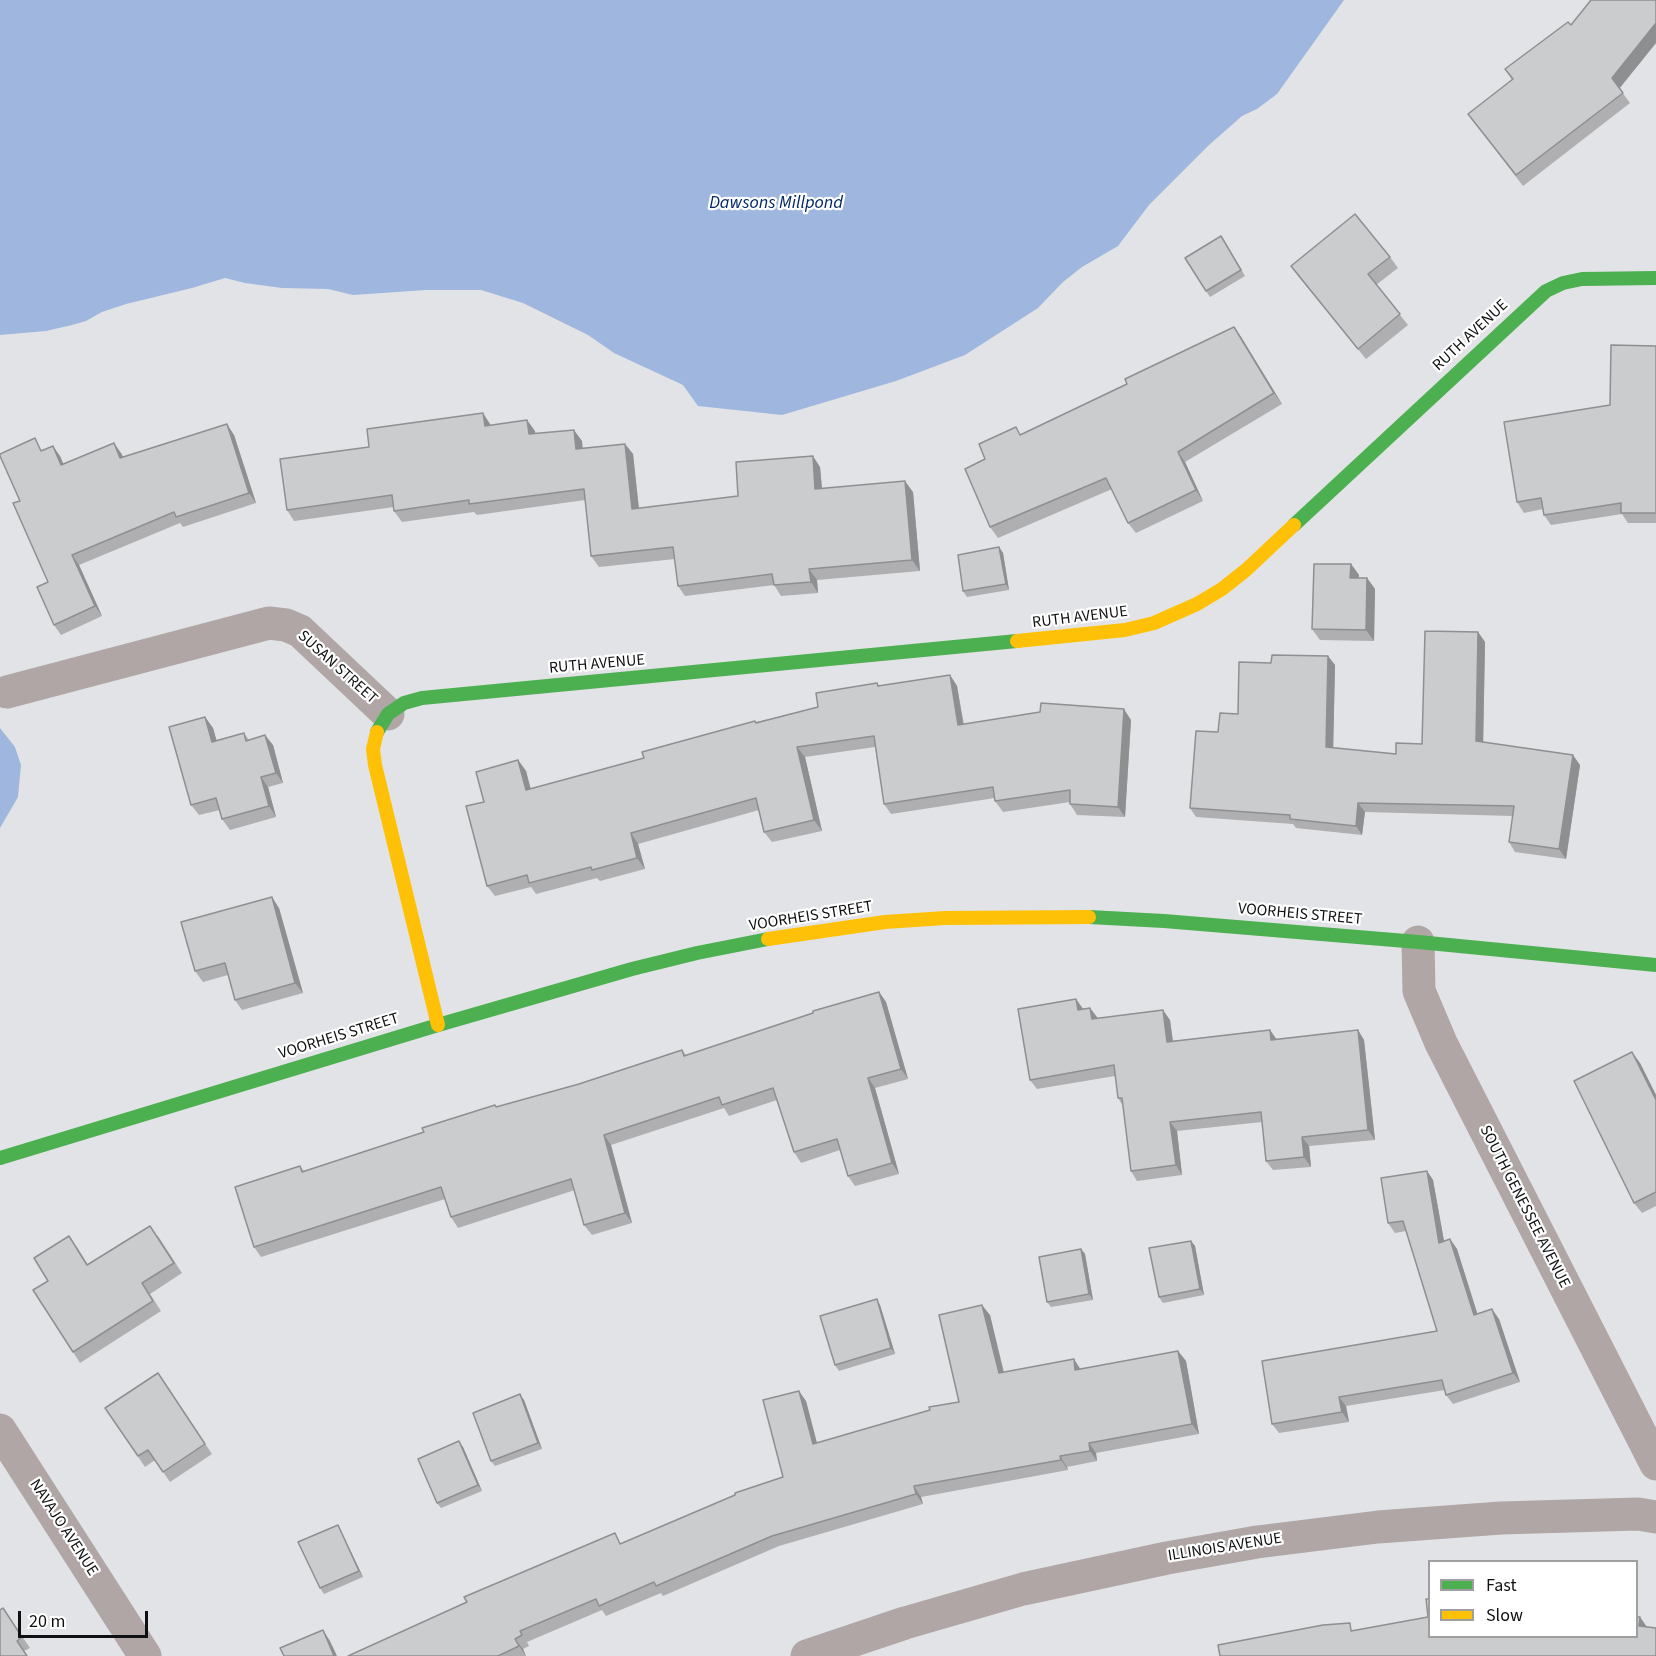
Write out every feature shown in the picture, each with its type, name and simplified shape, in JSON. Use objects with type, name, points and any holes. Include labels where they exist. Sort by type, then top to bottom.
[{"type":"street","name":"RUTH AVENUE","points":[[388,714],[404,703],[422,699],[1095,634],[1154,623],[1197,604],[1222,589],[1246,570],[1546,291],[1563,283],[1582,279],[1656,278]]},
{"type":"street","name":"SUSAN STREET","points":[[7,692],[269,623],[286,625],[300,631],[388,714],[380,724],[375,736],[373,749],[375,765],[438,1024]]},
{"type":"street","name":"VOORHEIS STREET","points":[[0,1158],[438,1024],[632,969],[698,953],[828,929],[885,922],[945,918],[1130,919],[1418,942],[1656,965]]},
{"type":"street","name":"SOUTH GENESSEE AVENUE","points":[[1418,942],[1419,991],[1422,1003],[1656,1464]]},
{"type":"street","name":"NAVAJO AVENUE","points":[[0,1430],[145,1656]]},
{"type":"street","name":"ILLINOIS AVENUE","points":[[807,1656],[905,1623],[1023,1589],[1167,1558],[1257,1542],[1378,1527],[1501,1518],[1638,1514],[1656,1517]]},
{"type":"water","name":"Dawsons Millpond","points":[[0,0],[1344,0],[1277,94],[1257,109],[1242,116],[1209,145],[1149,205],[1118,246],[1082,267],[1063,282],[1038,308],[965,355],[896,381],[782,415],[698,406],[683,385],[614,353],[588,335],[523,303],[481,290],[426,290],[353,295],[328,289],[282,288],[225,278],[126,304],[72,325],[46,331],[0,335]]},
{"type":"water","points":[[0,728],[15,747],[21,765],[18,797],[0,828]]},
{"type":"building","points":[[1591,0],[1656,0],[1656,23],[1612,78],[1623,93],[1516,175],[1468,114],[1513,79],[1505,69],[1568,22],[1571,25]]},
{"type":"building","points":[[1355,214],[1390,257],[1368,274],[1400,314],[1358,349],[1291,266]]},
{"type":"building","points":[[1221,236],[1241,270],[1206,291],[1185,258]]},
{"type":"building","points":[[1234,327],[1274,393],[1178,452],[1196,490],[1128,523],[1106,478],[990,527],[965,469],[985,459],[979,444],[1016,427],[1020,435],[1127,384],[1125,379]]},
{"type":"building","points":[[1611,345],[1656,346],[1656,513],[1621,513],[1621,503],[1544,515],[1541,498],[1517,502],[1504,422],[1610,405]]},
{"type":"building","points":[[483,413],[485,426],[527,420],[529,434],[574,430],[576,449],[625,444],[632,509],[738,496],[736,462],[813,456],[815,489],[905,481],[912,560],[809,569],[811,582],[774,585],[772,574],[678,586],[673,547],[591,556],[584,489],[469,504],[469,500],[394,511],[392,495],[287,510],[280,459],[369,447],[367,429]]},
{"type":"building","points":[[227,424],[249,493],[176,517],[174,512],[72,555],[95,606],[54,625],[37,587],[48,582],[13,503],[20,501],[0,454],[35,438],[41,451],[53,446],[61,465],[114,443],[120,458]]},
{"type":"building","points":[[999,547],[1006,584],[963,591],[958,555]]},
{"type":"building","points":[[1314,564],[1351,564],[1350,578],[1367,578],[1366,630],[1312,629]]},
{"type":"building","points":[[1425,631],[1478,632],[1476,741],[1573,755],[1559,849],[1509,842],[1514,806],[1358,803],[1356,826],[1290,819],[1290,815],[1190,808],[1196,731],[1218,732],[1220,713],[1238,714],[1239,662],[1271,663],[1272,655],[1328,656],[1326,747],[1396,754],[1396,743],[1422,744]]},
{"type":"building","points":[[950,675],[958,725],[1040,712],[1041,703],[1124,709],[1118,807],[1070,804],[1070,790],[995,801],[993,787],[884,804],[874,736],[797,747],[814,820],[764,832],[756,798],[631,833],[637,858],[529,883],[527,875],[487,886],[466,806],[484,802],[476,772],[518,760],[526,790],[644,758],[642,752],[755,721],[756,723],[818,707],[816,693]]},
{"type":"building","points":[[205,717],[212,742],[244,733],[246,741],[265,735],[276,773],[261,777],[269,806],[222,819],[216,798],[191,805],[169,727]]},
{"type":"building","points":[[272,897],[295,983],[235,1000],[225,963],[195,971],[181,922]]},
{"type":"building","points":[[879,992],[901,1069],[868,1078],[892,1163],[848,1176],[837,1139],[794,1152],[773,1088],[722,1105],[719,1097],[604,1135],[625,1213],[584,1225],[571,1179],[451,1217],[441,1187],[254,1247],[235,1187],[300,1166],[302,1172],[424,1132],[422,1128],[495,1105],[496,1107],[579,1084],[682,1050],[684,1056],[813,1013],[813,1011]]},
{"type":"building","points":[[1076,999],[1078,1010],[1090,1008],[1092,1019],[1163,1010],[1167,1042],[1270,1030],[1271,1040],[1358,1030],[1368,1130],[1302,1137],[1304,1157],[1266,1161],[1261,1112],[1170,1122],[1176,1165],[1131,1171],[1122,1098],[1118,1098],[1114,1065],[1030,1080],[1018,1009]]},
{"type":"building","points":[[1632,1052],[1656,1100],[1656,1192],[1634,1203],[1574,1081]]},
{"type":"building","points":[[1427,1171],[1439,1243],[1450,1239],[1474,1315],[1492,1309],[1513,1373],[1446,1395],[1442,1380],[1339,1397],[1342,1412],[1272,1424],[1262,1361],[1437,1331],[1403,1221],[1388,1223],[1381,1178]]},
{"type":"building","points":[[150,1226],[174,1263],[142,1283],[153,1301],[73,1352],[33,1290],[48,1281],[34,1258],[69,1236],[87,1265]]},
{"type":"building","points":[[1191,1241],[1200,1289],[1159,1297],[1149,1248]]},
{"type":"building","points":[[1081,1249],[1089,1294],[1047,1302],[1039,1257]]},
{"type":"building","points":[[877,1299],[891,1348],[835,1365],[820,1316]]},
{"type":"building","points":[[982,1305],[999,1373],[1074,1359],[1075,1370],[1178,1351],[1192,1424],[1089,1443],[1090,1451],[1060,1456],[1061,1460],[914,1486],[916,1494],[772,1536],[656,1586],[654,1582],[599,1606],[596,1599],[520,1631],[522,1635],[515,1639],[519,1646],[498,1656],[348,1656],[467,1602],[464,1597],[615,1533],[620,1544],[735,1495],[735,1493],[783,1477],[763,1400],[799,1391],[813,1444],[930,1410],[929,1407],[959,1402],[939,1315]]},
{"type":"building","points":[[158,1373],[205,1444],[163,1472],[148,1450],[138,1456],[105,1408]]},
{"type":"building","points":[[520,1394],[538,1443],[491,1461],[473,1413]]},
{"type":"building","points":[[459,1441],[478,1485],[437,1503],[418,1459]]},
{"type":"building","points":[[338,1525],[359,1571],[320,1588],[298,1542]]},
{"type":"building","points":[[3,1608],[22,1637],[17,1641],[27,1656],[0,1656],[0,1610]]},
{"type":"building","points":[[1428,1617],[1428,1638],[1638,1638],[1638,1617],[1640,1617],[1639,1626],[1656,1628],[1656,1656],[1220,1656],[1218,1645],[1323,1625],[1350,1623],[1351,1631]]},
{"type":"building","points":[[323,1630],[334,1656],[284,1656],[280,1648]]},
{"type":"traffic: fast","points":[[1294,525],[1546,291],[1563,283],[1582,279],[1656,278]]},
{"type":"traffic: fast","points":[[377,732],[388,714],[404,703],[422,698],[1017,641]]},
{"type":"traffic: fast","points":[[1089,917],[1418,942],[1656,965]]},
{"type":"traffic: fast","points":[[0,1158],[438,1025],[632,969],[768,939]]},
{"type":"traffic: slow","points":[[1017,641],[1125,630],[1154,623],[1197,604],[1222,589],[1294,525]]},
{"type":"traffic: slow","points":[[377,732],[373,749],[375,765],[438,1025]]},
{"type":"traffic: slow","points":[[768,939],[885,922],[945,918],[1089,917]]}]
